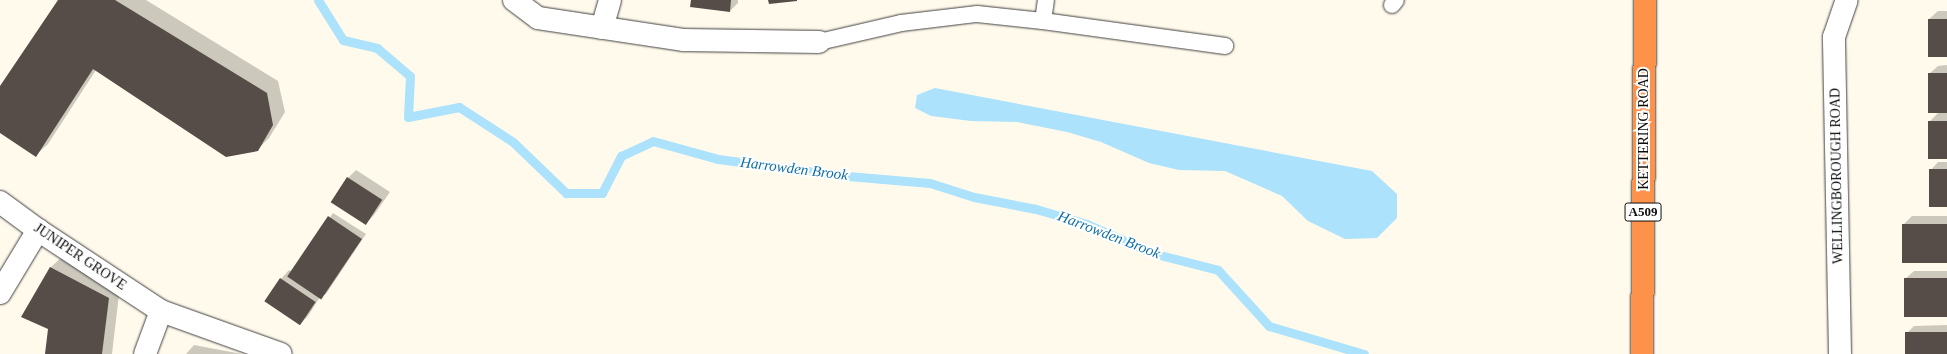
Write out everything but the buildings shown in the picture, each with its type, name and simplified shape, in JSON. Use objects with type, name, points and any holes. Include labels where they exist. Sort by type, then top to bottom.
[{"type":"highway","name":"KETTERING ROAD","points":[[1642,354],[1645,0]]},
{"type":"street","points":[[514,0],[538,18],[684,40],[819,42]]},
{"type":"street","points":[[602,28],[610,0]]},
{"type":"street","name":"WELLINGBOROUGH ROAD","points":[[1840,354],[1834,37],[1847,0]]},
{"type":"street","name":"JUNIPER GROVE","points":[[0,202],[38,230],[160,311],[281,354]]},
{"type":"street","points":[[0,293],[38,230]]},
{"type":"street","points":[[145,354],[160,311]]},
{"type":"lane","points":[[1043,21],[1046,0]]},
{"type":"lane","points":[[819,42],[900,24],[977,14],[1043,21],[1225,46]]},
{"type":"water","points":[[935,88],[1372,171],[1397,194],[1397,218],[1377,238],[1345,239],[1308,221],[1282,196],[1225,171],[1179,170],[1149,163],[1101,142],[1067,132],[1017,122],[971,121],[931,116],[915,108],[917,95]]},
{"type":"waterway","name":"Harrowden Brook","points":[[318,0],[343,40],[377,48],[410,76],[408,117],[459,107],[513,142],[566,193],[602,193],[621,156],[653,141],[718,159],[848,176],[930,183],[974,197],[1036,209],[1087,224],[1152,253],[1218,270],[1269,326],[1364,354]]}]
